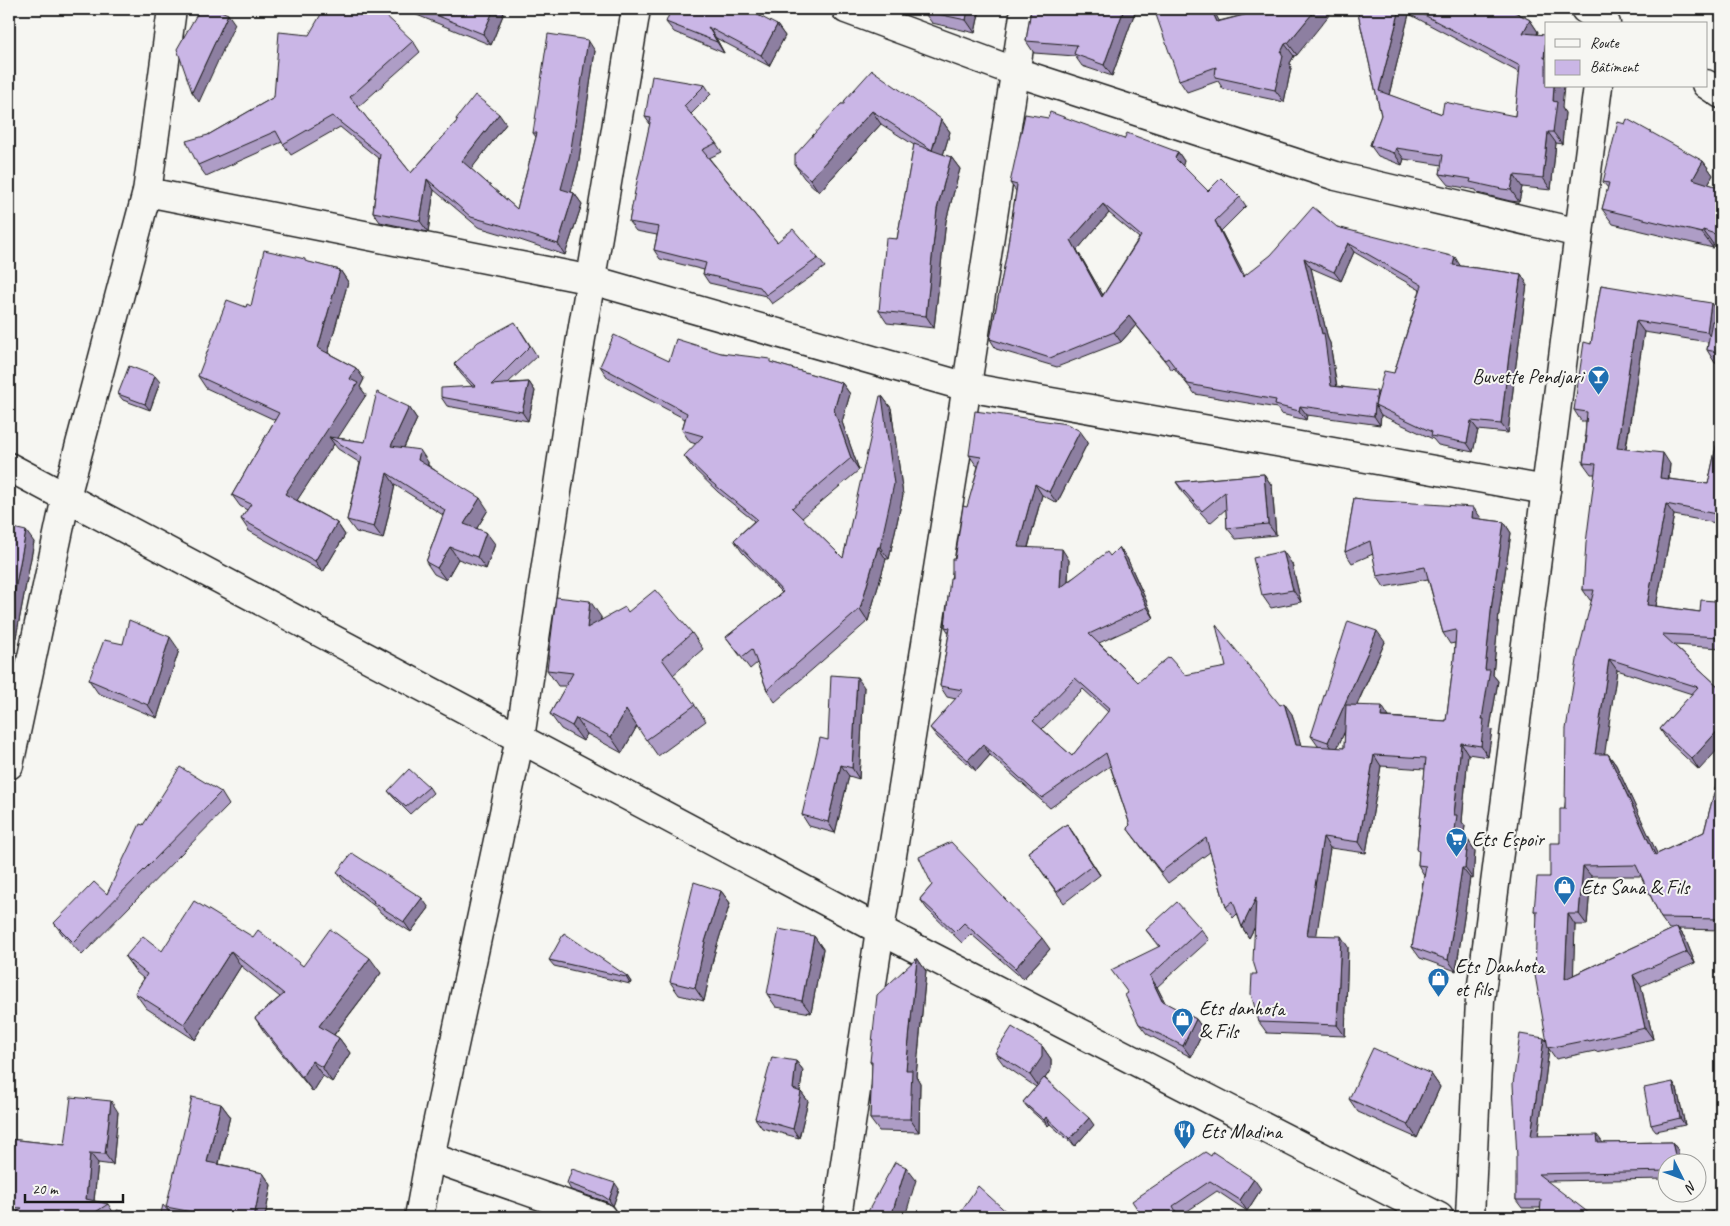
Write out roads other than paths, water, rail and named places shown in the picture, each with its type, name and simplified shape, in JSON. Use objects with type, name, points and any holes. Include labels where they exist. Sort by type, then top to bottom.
[{"type":"street","points":[[9,759],[66,497],[147,192],[172,9]]},
{"type":"street","points":[[419,1217],[430,1157],[520,738],[572,392],[636,9]]},
{"type":"street","points":[[846,9],[1016,72],[1336,176],[1579,233]]},
{"type":"street","points":[[838,1217],[880,930],[1025,9]]},
{"type":"street","points":[[1585,9],[1603,22]]},
{"type":"street","points":[[1606,22],[1608,9]]},
{"type":"street","points":[[1708,85],[1721,94]]},
{"type":"street","points":[[1470,1217],[1480,1000],[1598,88]]},
{"type":"street","points":[[147,192],[592,280],[967,387],[1546,490]]},
{"type":"street","points":[[9,467],[880,930],[1439,1217]]},
{"type":"street","points":[[430,1157],[602,1217]]},
{"type":"place","name":"Buvette Pendjari","points":[[1599,395]]},
{"type":"place","name":"Ets Espoir","points":[[1456,858]]},
{"type":"place","name":"Ets Sana & Fils","points":[[1565,906]]},
{"type":"place","name":"Ets Danhota et fils","points":[[1439,997]]},
{"type":"place","name":"Ets danhota & Fils","points":[[1183,1038]]},
{"type":"place","name":"Ets Madina","points":[[1185,1150]]}]
